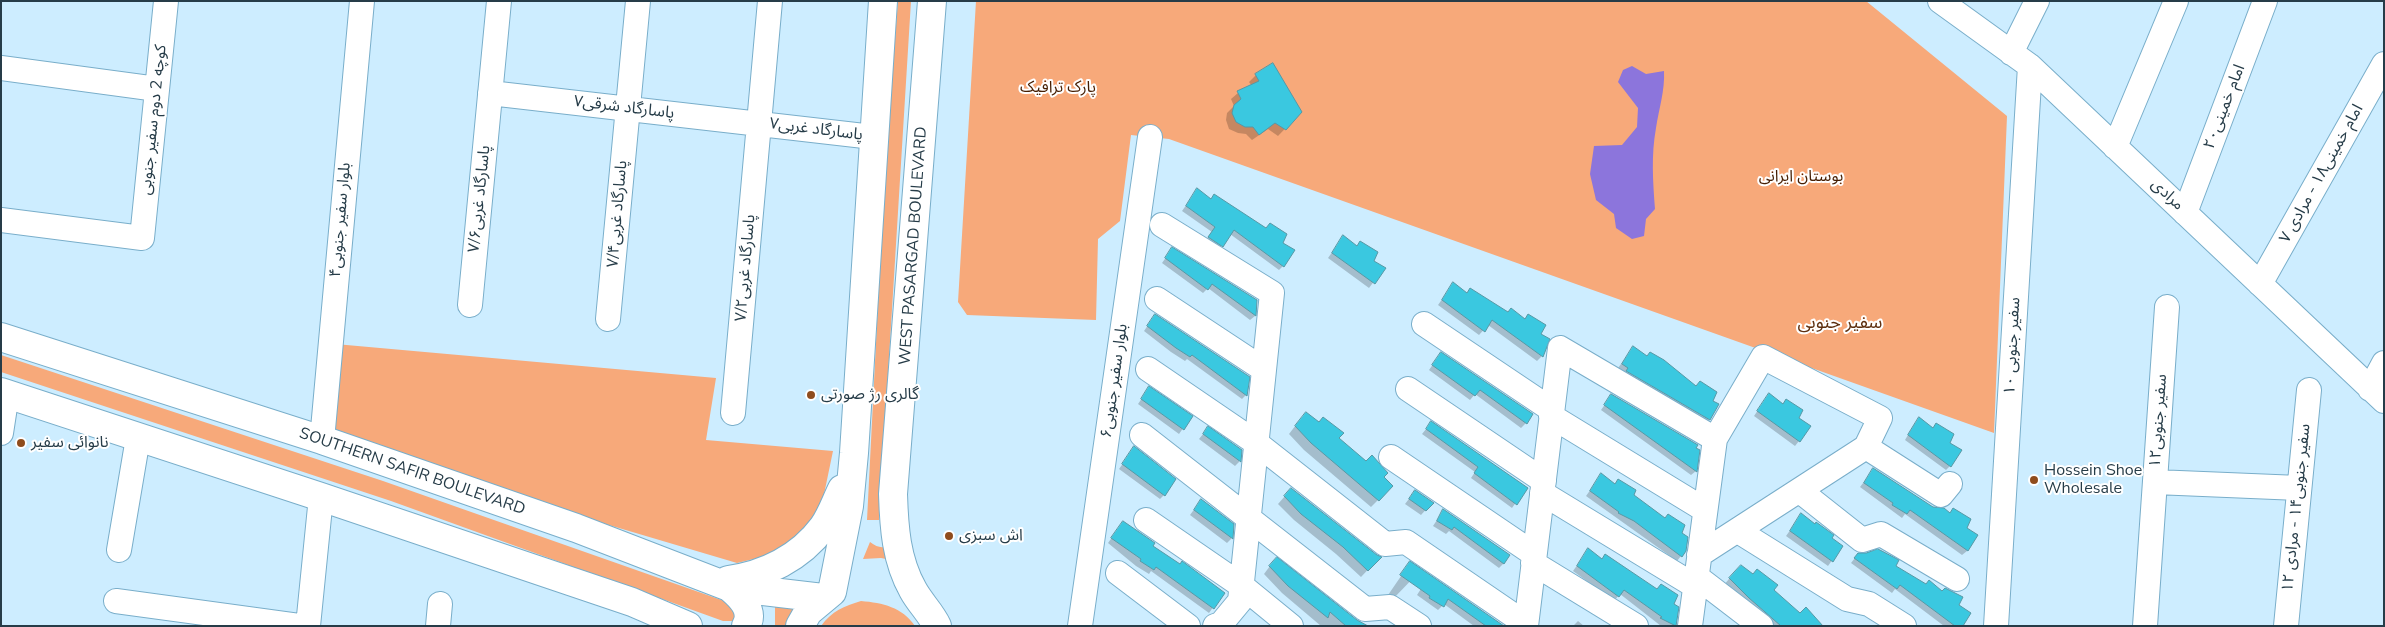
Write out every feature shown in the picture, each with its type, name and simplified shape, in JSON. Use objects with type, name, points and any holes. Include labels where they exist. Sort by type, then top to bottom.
[{"type":"main road","points":[[800,626],[808,612],[828,595],[849,506],[854,453],[882,1]]},
{"type":"main road","name":"WEST PASARGAD BOULEVARD","points":[[932,1],[893,494],[894,524],[902,565],[933,620]]},
{"type":"main road","name":"SOUTHERN SAFIR BOULEVARD","points":[[1,337],[322,440],[576,528],[718,583],[828,595]]},
{"type":"main road","points":[[4,393],[632,602],[688,626]]},
{"type":"main road","points":[[718,583],[765,572],[797,553],[824,526],[842,489],[854,453]]},
{"type":"main road","points":[[718,583],[745,603],[748,612],[746,626]]},
{"type":"street","name":"کوچه 2 دوم سفیر جنوبی","points":[[1,220],[142,238],[166,1]]},
{"type":"street","name":"بلوار سفیر جنوبی۴","points":[[322,440],[362,1]]},
{"type":"street","name":"پاسارگاد غربی۷/۶","points":[[470,305],[499,1]]},
{"type":"street","name":"پاسارگاد غربی۷/۴","points":[[608,319],[638,1]]},
{"type":"street","name":"پاسارگاد غربی۷/۲","points":[[733,413],[770,1]]},
{"type":"street","name":"مرادی","points":[[1940,1],[2030,66],[2377,395]]},
{"type":"street","points":[[2011,53],[2037,1]]},
{"type":"street","points":[[2115,147],[2176,1]]},
{"type":"street","name":"امام خمینی۲۰","points":[[2185,213],[2265,1]]},
{"type":"street","name":"امام خمینی۱۸ - مرادی ۷","points":[[2260,284],[2384,64]]},
{"type":"street","name":"سفیر جنوبی ۱۰","points":[[1996,626],[2030,66]]},
{"type":"street","points":[[1,68],[157,89]]},
{"type":"street","name":"پاسارگاد شرقی۷","points":[[490,93],[758,124]]},
{"type":"street","name":"پاسارگاد غربی۷","points":[[758,124],[873,137]]},
{"type":"street","name":"بلوار سفیر جنوبی۶","points":[[1080,626],[1150,137]]},
{"type":"street","points":[[1162,225],[1272,293],[1255,442],[1240,601],[1221,624],[1215,626]]},
{"type":"street","points":[[1157,299],[1263,369]]},
{"type":"street","name":"سفیر جنوبی۱۲","points":[[2145,626],[2168,307]]},
{"type":"street","points":[[1424,324],[1552,413],[1705,510]]},
{"type":"street","points":[[1148,369],[1255,442],[1385,544],[1406,542],[1526,625],[1560,348],[1715,439]]},
{"type":"street","points":[[1690,626],[1705,510],[1715,439],[1763,357],[1880,418],[1866,448],[1738,531],[1697,573]]},
{"type":"street","points":[[2377,395],[2384,363]]},
{"type":"street","points":[[1408,389],[1543,487],[1697,573],[1761,626]]},
{"type":"street","name":"سفیر جنوبی۱۴ - مرادی ۱۲","points":[[2286,626],[2309,390]]},
{"type":"street","points":[[1,433],[4,393]]},
{"type":"street","points":[[1142,435],[1249,516],[1365,609],[1390,607],[1419,626]]},
{"type":"street","points":[[119,550],[138,438]]},
{"type":"street","points":[[1866,448],[1941,495],[1950,484]]},
{"type":"street","points":[[1391,457],[1534,559],[1636,626]]},
{"type":"street","points":[[2155,482],[2299,488]]},
{"type":"street","points":[[1800,491],[1862,540],[1881,534],[1957,579]]},
{"type":"street","points":[[308,626],[321,497]]},
{"type":"street","points":[[1146,520],[1242,586],[1292,626]]},
{"type":"street","points":[[1738,531],[1847,599],[1869,604],[1904,626]]},
{"type":"street","points":[[1118,573],[1188,626]]},
{"type":"street","points":[[116,601],[299,626]]},
{"type":"green space","points":[[898,1],[911,1],[879,520],[867,520],[885,165]]},
{"type":"green space","name":"بوستان ایرانی","points":[[976,1],[1866,1],[2007,116],[1994,433],[1169,139],[1131,135],[1120,221],[1098,239],[1096,320],[967,315],[958,302]]},
{"type":"green space","points":[[324,343],[716,378],[706,440],[833,451],[822,504],[801,533],[770,555],[737,563],[322,440]]},
{"type":"green space","points":[[1,355],[383,481],[730,603],[737,610],[735,621],[723,621],[391,501],[1,372]]},
{"type":"green space","points":[[870,542],[882,547],[894,544],[896,561],[881,558],[863,559]]},
{"type":"green space","points":[[861,601],[877,603],[898,610],[915,626],[821,626],[839,610]]},
{"type":"green space","points":[[775,605],[795,608],[791,626],[775,626]]},
{"type":"shaded area","points":[[1632,66],[1646,74],[1664,71],[1664,78],[1653,148],[1655,209],[1646,219],[1644,236],[1632,239],[1616,228],[1614,214],[1596,200],[1590,174],[1594,146],[1622,145],[1637,127],[1638,108],[1618,82],[1623,70]]},
{"type":"building","points":[[1273,63],[1302,112],[1286,130],[1275,123],[1259,135],[1253,127],[1245,127],[1236,122],[1232,113],[1234,105],[1241,99],[1237,91],[1259,81],[1255,74]]},
{"type":"building","points":[[1197,188],[1211,199],[1214,194],[1266,228],[1270,223],[1287,234],[1283,243],[1295,250],[1284,267],[1234,230],[1223,247],[1208,237],[1215,227],[1186,206]]},
{"type":"building","points":[[1343,235],[1357,246],[1360,241],[1378,252],[1374,261],[1386,268],[1375,284],[1332,253]]},
{"type":"building","points":[[1172,247],[1257,300],[1256,316],[1212,284],[1208,290],[1165,258]]},
{"type":"building","points":[[1453,282],[1467,293],[1470,288],[1508,312],[1511,308],[1525,319],[1528,314],[1546,325],[1541,334],[1550,339],[1543,357],[1492,320],[1485,332],[1442,300]]},
{"type":"building","points":[[1155,314],[1250,377],[1247,396],[1192,355],[1190,357],[1176,348],[1147,326]]},
{"type":"building","points":[[1633,346],[1647,356],[1650,352],[1664,360],[1696,386],[1700,381],[1717,392],[1713,401],[1719,404],[1710,420],[1626,371],[1628,368],[1622,364]]},
{"type":"building","points":[[1441,352],[1533,414],[1527,424],[1480,390],[1475,396],[1432,365]]},
{"type":"building","points":[[1149,386],[1193,416],[1184,430],[1141,399]]},
{"type":"building","points":[[1769,393],[1783,404],[1786,399],[1803,410],[1799,418],[1811,426],[1800,442],[1757,411]]},
{"type":"building","points":[[1611,394],[1698,445],[1696,448],[1700,450],[1697,472],[1604,405]]},
{"type":"building","points":[[1306,412],[1319,422],[1323,417],[1344,433],[1339,438],[1366,461],[1372,455],[1388,473],[1384,477],[1393,486],[1379,501],[1311,443],[1295,426]]},
{"type":"building","points":[[1919,417],[1933,428],[1936,423],[1954,434],[1950,443],[1962,450],[1951,467],[1908,435]]},
{"type":"building","points":[[1431,421],[1528,488],[1517,505],[1474,473],[1478,467],[1426,429]]},
{"type":"building","points":[[1208,426],[1242,450],[1241,462],[1203,434]]},
{"type":"building","points":[[1134,446],[1176,479],[1165,496],[1122,464]]},
{"type":"building","points":[[1873,468],[1933,507],[1944,508],[1950,513],[1953,508],[1971,519],[1967,528],[1978,535],[1968,551],[1910,510],[1907,514],[1892,505],[1893,503],[1864,483]]},
{"type":"building","points":[[1601,473],[1615,484],[1618,479],[1636,490],[1634,495],[1665,518],[1668,514],[1685,525],[1682,533],[1688,537],[1686,551],[1682,557],[1634,521],[1618,513],[1590,491]]},
{"type":"building","points":[[1291,488],[1382,557],[1368,571],[1343,547],[1301,514],[1284,496]]},
{"type":"building","points":[[1415,490],[1434,503],[1426,511],[1409,499]]},
{"type":"building","points":[[1201,499],[1234,524],[1233,539],[1194,510]]},
{"type":"building","points":[[1443,509],[1510,555],[1504,564],[1454,527],[1452,530],[1437,521]]},
{"type":"building","points":[[1801,513],[1834,535],[1832,538],[1843,546],[1833,562],[1790,531]]},
{"type":"building","points":[[1123,521],[1155,543],[1153,546],[1180,564],[1182,561],[1225,593],[1214,609],[1156,567],[1154,570],[1140,561],[1141,559],[1111,538]]},
{"type":"building","points":[[1588,548],[1602,559],[1605,554],[1657,589],[1661,584],[1678,595],[1674,604],[1679,607],[1676,626],[1660,618],[1662,617],[1624,590],[1619,597],[1577,566]]},
{"type":"building","points":[[1878,549],[1899,560],[1896,566],[1926,584],[1929,580],[1942,591],[1945,588],[1963,597],[1959,605],[1971,613],[1963,626],[1955,626],[1900,585],[1897,589],[1854,558],[1858,553],[1866,553]]},
{"type":"building","points":[[1277,557],[1357,620],[1368,626],[1346,626],[1330,612],[1328,618],[1288,586],[1269,566]]},
{"type":"building","points":[[1410,561],[1504,626],[1486,626],[1448,599],[1444,607],[1429,598],[1430,596],[1400,575]]},
{"type":"building","points":[[1741,565],[1753,574],[1757,569],[1778,585],[1774,590],[1800,613],[1806,607],[1823,626],[1781,626],[1729,578]]},
{"type":"place","name":"گالری رژ صورتی","points":[[811,395]]},
{"type":"place","name":"نانوائی سفیر","points":[[21,443]]},
{"type":"place","name":"Hossein Shoe Wholesale","points":[[2034,480]]},
{"type":"place","name":"اش سبزی","points":[[949,536]]},
{"type":"district","name":"سفیر جنوبی","points":[[1840,324]]},
{"type":"park label","name":"پارک ترافیک","points":[[1058,88]]}]
